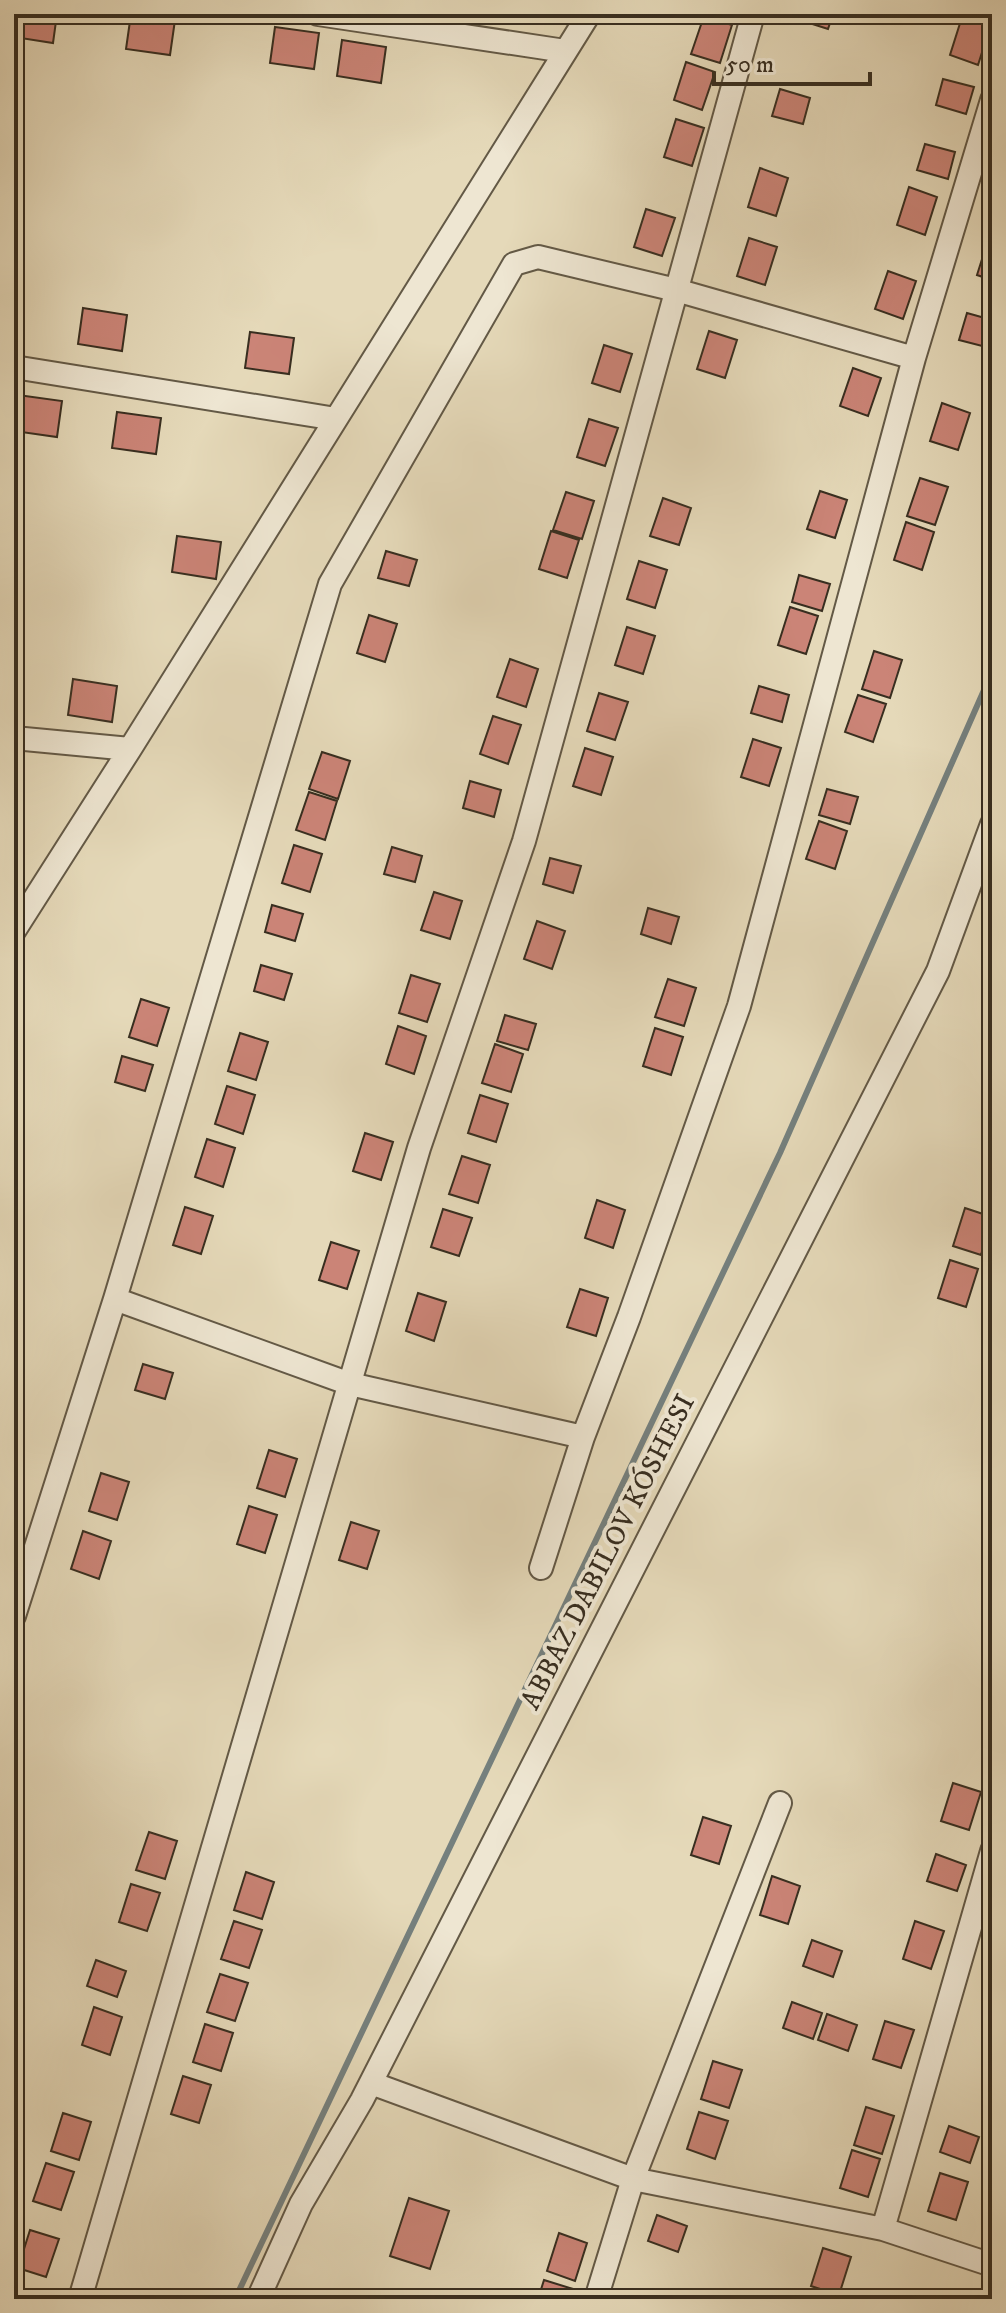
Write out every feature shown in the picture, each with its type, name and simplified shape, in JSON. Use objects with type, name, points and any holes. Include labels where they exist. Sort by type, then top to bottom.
[{"type":"street","points":[[318,14],[565,51]]},
{"type":"street","points":[[14,931],[589,14]]},
{"type":"street","points":[[80,2299],[419,1148],[524,841],[753,14]]},
{"type":"street","points":[[541,1568],[583,1437],[629,1317],[739,1006],[914,358],[992,100]]},
{"type":"street","points":[[14,1616],[115,1299],[330,584],[514,264],[538,257],[676,290],[914,358]]},
{"type":"street","points":[[14,367],[336,419]]},
{"type":"street","points":[[14,738],[130,749]]},
{"type":"street","name":"ABBAZ DABILOV KÓSHESI","points":[[258,2299],[301,2204],[371,2083],[938,971],[992,824]]},
{"type":"street","points":[[115,1299],[350,1384],[583,1437]]},
{"type":"street","points":[[596,2299],[633,2179],[780,1803]]},
{"type":"street","points":[[883,2229],[992,1851]]},
{"type":"street","points":[[371,2083],[633,2179],[883,2229],[992,2265]]},
{"type":"building","points":[[14,14],[57,14],[53,43],[14,37]]},
{"type":"building","points":[[131,14],[175,20],[170,55],[126,49]]},
{"type":"building","points":[[802,14],[833,14],[828,29],[800,20]]},
{"type":"building","points":[[704,16],[732,25],[720,63],[691,54]]},
{"type":"building","points":[[962,17],[990,27],[978,65],[950,55]]},
{"type":"building","points":[[275,27],[319,33],[314,69],[270,63]]},
{"type":"building","points":[[342,40],[386,47],[381,83],[337,76]]},
{"type":"building","points":[[686,62],[715,72],[702,110],[674,100]]},
{"type":"building","points":[[943,79],[974,87],[966,114],[936,105]]},
{"type":"building","points":[[780,89],[810,98],[803,124],[772,116]]},
{"type":"building","points":[[676,119],[704,128],[692,166],[664,157]]},
{"type":"building","points":[[925,144],[955,152],[948,179],[917,170]]},
{"type":"building","points":[[760,168],[788,178],[776,216],[748,207]]},
{"type":"building","points":[[909,187],[937,197],[925,235],[897,225]]},
{"type":"building","points":[[646,209],[675,218],[662,256],[634,247]]},
{"type":"building","points":[[989,237],[992,238],[992,280],[977,275]]},
{"type":"building","points":[[749,238],[777,247],[765,285],[737,276]]},
{"type":"building","points":[[888,271],[916,281],[903,319],[875,309]]},
{"type":"building","points":[[83,308],[127,315],[122,351],[78,344]]},
{"type":"building","points":[[967,313],[992,320],[990,348],[959,340]]},
{"type":"building","points":[[709,331],[737,340],[725,378],[697,369]]},
{"type":"building","points":[[250,332],[294,338],[289,374],[245,368]]},
{"type":"building","points":[[604,345],[632,354],[620,392],[592,383]]},
{"type":"building","points":[[853,368],[881,378],[868,416],[840,406]]},
{"type":"building","points":[[18,395],[62,401],[57,437],[14,431]]},
{"type":"building","points":[[942,403],[970,413],[958,450],[930,441]]},
{"type":"building","points":[[117,412],[161,418],[156,454],[112,448]]},
{"type":"building","points":[[589,419],[618,428],[605,466],[577,457]]},
{"type":"building","points":[[920,478],[948,487],[935,525],[907,516]]},
{"type":"building","points":[[820,491],[847,500],[835,538],[807,529]]},
{"type":"building","points":[[566,492],[594,501],[582,539],[553,530]]},
{"type":"building","points":[[663,498],[691,508],[679,545],[650,536]]},
{"type":"building","points":[[906,522],[934,532],[922,570],[894,560]]},
{"type":"building","points":[[551,531],[579,540],[567,578],[539,569]]},
{"type":"building","points":[[177,536],[221,542],[216,579],[172,572]]},
{"type":"building","points":[[386,551],[417,560],[409,586],[378,578]]},
{"type":"building","points":[[639,561],[667,570],[655,608],[627,599]]},
{"type":"building","points":[[799,575],[830,584],[822,611],[792,602]]},
{"type":"building","points":[[790,607],[818,616],[806,654],[778,645]]},
{"type":"building","points":[[369,615],[397,624],[385,662],[357,653]]},
{"type":"building","points":[[627,627],[655,636],[643,674],[615,665]]},
{"type":"building","points":[[874,651],[902,660],[890,698],[862,689]]},
{"type":"building","points":[[510,659],[538,669],[526,707],[497,697]]},
{"type":"building","points":[[73,679],[117,686],[112,722],[68,715]]},
{"type":"building","points":[[759,686],[789,695],[782,722],[751,713]]},
{"type":"building","points":[[599,693],[628,702],[615,740],[587,731]]},
{"type":"building","points":[[858,695],[886,704],[873,742],[845,732]]},
{"type":"building","points":[[493,716],[521,725],[508,764],[480,754]]},
{"type":"building","points":[[753,739],[781,748],[769,786],[741,777]]},
{"type":"building","points":[[585,748],[613,757],[601,795],[573,786]]},
{"type":"building","points":[[322,752],[350,761],[338,799],[309,789]]},
{"type":"building","points":[[470,781],[501,790],[494,817],[463,808]]},
{"type":"building","points":[[827,789],[858,797],[850,824],[819,815]]},
{"type":"building","points":[[309,792],[337,801],[325,840],[296,830]]},
{"type":"building","points":[[819,821],[847,831],[835,869],[806,859]]},
{"type":"building","points":[[294,845],[322,854],[310,892],[282,883]]},
{"type":"building","points":[[392,847],[422,856],[415,882],[384,874]]},
{"type":"building","points":[[550,858],[581,866],[573,893],[543,884]]},
{"type":"building","points":[[434,892],[462,901],[450,939],[421,930]]},
{"type":"building","points":[[272,905],[303,914],[295,941],[265,932]]},
{"type":"building","points":[[648,908],[679,917],[671,944],[641,934]]},
{"type":"building","points":[[537,921],[565,931],[552,969],[524,959]]},
{"type":"building","points":[[261,965],[292,974],[284,1000],[254,991]]},
{"type":"building","points":[[411,975],[440,984],[427,1022],[399,1013]]},
{"type":"building","points":[[668,979],[696,988],[684,1026],[655,1017]]},
{"type":"building","points":[[141,999],[169,1008],[157,1046],[129,1037]]},
{"type":"building","points":[[505,1015],[536,1024],[528,1050],[497,1041]]},
{"type":"building","points":[[398,1026],[426,1036],[414,1074],[386,1064]]},
{"type":"building","points":[[655,1028],[683,1037],[671,1075],[643,1066]]},
{"type":"building","points":[[240,1033],[268,1042],[256,1080],[228,1071]]},
{"type":"building","points":[[495,1044],[523,1054],[511,1092],[482,1083]]},
{"type":"building","points":[[122,1056],[153,1065],[145,1091],[115,1082]]},
{"type":"building","points":[[227,1086],[255,1095],[243,1134],[215,1124]]},
{"type":"building","points":[[480,1095],[508,1104],[496,1142],[468,1133]]},
{"type":"building","points":[[365,1133],[393,1142],[381,1180],[353,1171]]},
{"type":"building","points":[[207,1139],[235,1148],[223,1187],[195,1177]]},
{"type":"building","points":[[462,1156],[490,1165],[478,1203],[449,1194]]},
{"type":"building","points":[[597,1200],[625,1210],[613,1248],[585,1238]]},
{"type":"building","points":[[185,1207],[213,1216],[201,1254],[173,1245]]},
{"type":"building","points":[[965,1208],[992,1217],[981,1255],[953,1246]]},
{"type":"building","points":[[443,1209],[472,1218],[459,1256],[431,1247]]},
{"type":"building","points":[[331,1242],[359,1251],[347,1289],[319,1280]]},
{"type":"building","points":[[950,1260],[978,1269],[966,1307],[938,1298]]},
{"type":"building","points":[[580,1289],[608,1298],[596,1336],[567,1327]]},
{"type":"building","points":[[418,1293],[446,1302],[434,1341],[406,1331]]},
{"type":"building","points":[[143,1364],[173,1373],[165,1399],[135,1390]]},
{"type":"building","points":[[269,1450],[297,1459],[285,1497],[257,1488]]},
{"type":"building","points":[[101,1473],[129,1482],[117,1520],[89,1511]]},
{"type":"building","points":[[249,1506],[277,1515],[265,1553],[237,1544]]},
{"type":"building","points":[[351,1522],[379,1531],[367,1569],[339,1560]]},
{"type":"building","points":[[83,1531],[111,1541],[99,1579],[71,1569]]},
{"type":"building","points":[[953,1783],[981,1792],[969,1830],[941,1821]]},
{"type":"building","points":[[703,1817],[731,1826],[719,1864],[691,1855]]},
{"type":"building","points":[[149,1832],[177,1841],[165,1879],[136,1870]]},
{"type":"building","points":[[936,1854],[966,1865],[957,1891],[927,1881]]},
{"type":"building","points":[[246,1872],[274,1882],[262,1919],[234,1910]]},
{"type":"building","points":[[772,1876],[800,1886],[788,1924],[760,1915]]},
{"type":"building","points":[[131,1884],[160,1893],[147,1931],[119,1922]]},
{"type":"building","points":[[234,1921],[262,1930],[249,1968],[221,1959]]},
{"type":"building","points":[[915,1921],[944,1931],[931,1969],[903,1959]]},
{"type":"building","points":[[812,1940],[842,1951],[833,1977],[803,1966]]},
{"type":"building","points":[[96,1960],[126,1971],[117,1997],[87,1986]]},
{"type":"building","points":[[220,1974],[248,1983],[235,2021],[207,2012]]},
{"type":"building","points":[[992,1990],[992,2019],[983,2016]]},
{"type":"building","points":[[792,2002],[822,2013],[813,2039],[783,2028]]},
{"type":"building","points":[[94,2007],[122,2017],[110,2055],[82,2045]]},
{"type":"building","points":[[827,2014],[857,2025],[848,2051],[818,2040]]},
{"type":"building","points":[[885,2021],[914,2030],[901,2068],[873,2059]]},
{"type":"building","points":[[205,2024],[233,2033],[221,2071],[193,2062]]},
{"type":"building","points":[[713,2061],[742,2070],[729,2108],[701,2099]]},
{"type":"building","points":[[183,2076],[211,2085],[199,2123],[171,2114]]},
{"type":"building","points":[[866,2107],[894,2116],[882,2154],[854,2145]]},
{"type":"building","points":[[699,2112],[728,2121],[715,2159],[687,2149]]},
{"type":"building","points":[[63,2113],[91,2122],[79,2160],[51,2151]]},
{"type":"building","points":[[949,2126],[979,2137],[970,2163],[940,2152]]},
{"type":"building","points":[[852,2150],[880,2159],[868,2197],[840,2188]]},
{"type":"building","points":[[46,2163],[74,2172],[61,2210],[33,2201]]},
{"type":"building","points":[[940,2173],[968,2182],[956,2220],[928,2211]]},
{"type":"building","points":[[409,2198],[449,2211],[430,2269],[390,2256]]},
{"type":"building","points":[[657,2215],[687,2226],[678,2252],[648,2241]]},
{"type":"building","points":[[30,2230],[59,2239],[46,2277],[18,2268]]},
{"type":"building","points":[[559,2233],[587,2243],[575,2281],[547,2271]]},
{"type":"building","points":[[823,2248],[851,2257],[839,2295],[811,2286]]},
{"type":"building","points":[[544,2280],[573,2289],[569,2299],[538,2299]]},
{"type":"waterway","points":[[235,2299],[780,1153],[992,672]]}]
